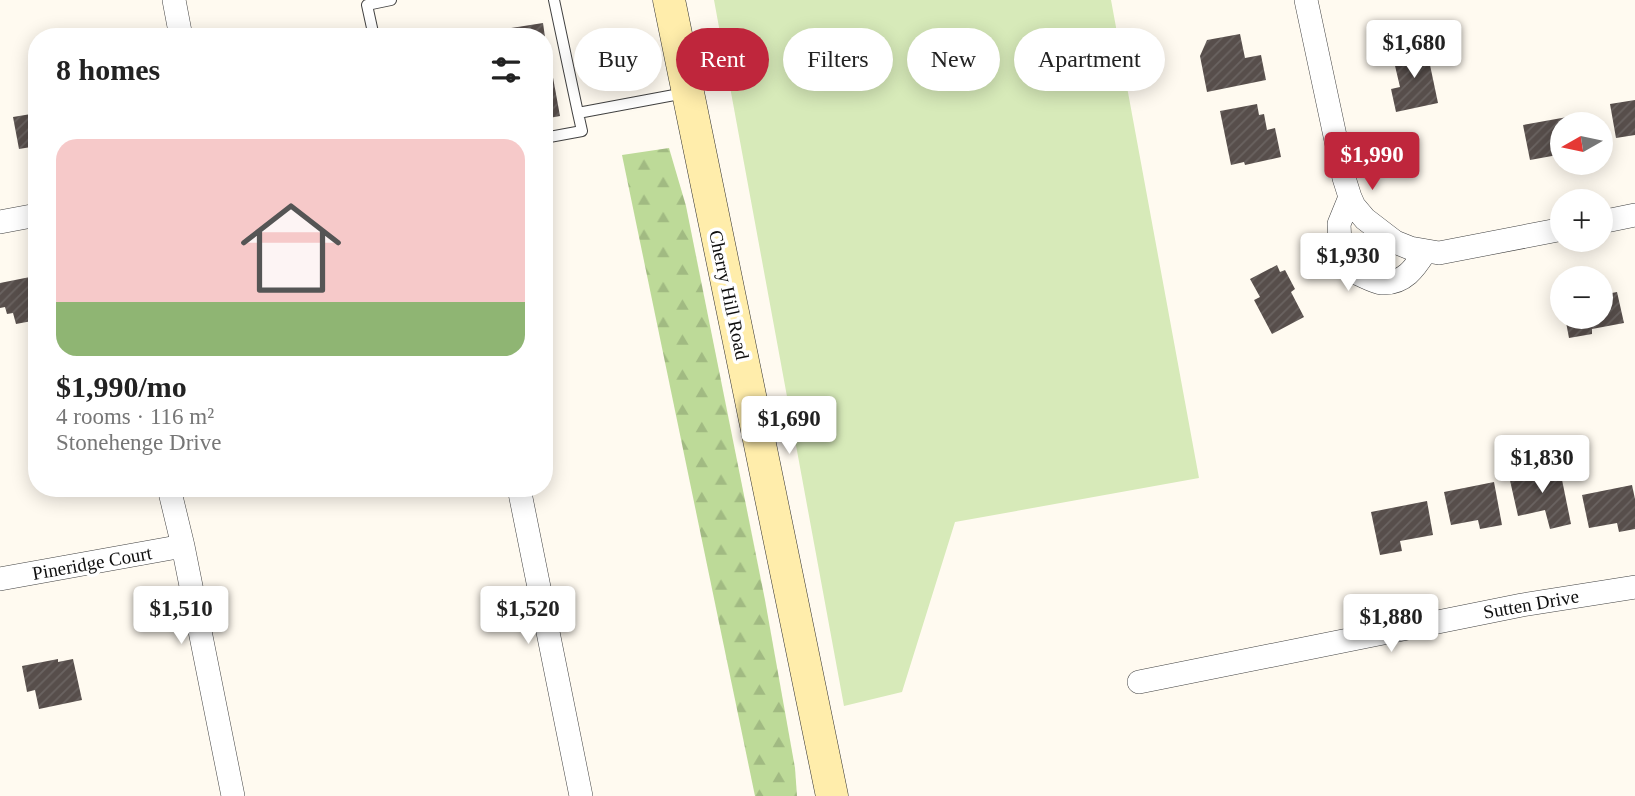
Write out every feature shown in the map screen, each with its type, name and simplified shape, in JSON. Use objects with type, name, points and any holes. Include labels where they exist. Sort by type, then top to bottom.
[{"type":"main road","name":"Cherry Hill Road","points":[[669,0],[832,796]]},
{"type":"street","points":[[174,0],[179,28]]},
{"type":"street","points":[[1306,0],[1344,178],[1350,197],[1365,219],[1395,242],[1425,252],[1439,253],[1550,232]]},
{"type":"street","points":[[1350,197],[1339,224],[1340,243],[1356,273],[1381,283],[1400,281],[1416,267],[1425,252]]},
{"type":"street","points":[[1613,220],[1635,215]]},
{"type":"street","points":[[0,222],[28,217]]},
{"type":"street","points":[[171,497],[233,796]]},
{"type":"street","points":[[521,497],[581,796]]},
{"type":"street","name":"Pineridge Court","points":[[0,579],[183,546]]},
{"type":"street","name":"Sutten Drive","points":[[1139,681],[1522,605],[1635,587]]},
{"type":"lane","points":[[371,28],[367,5],[391,0]]},
{"type":"lane","points":[[553,136],[582,131],[554,0]]},
{"type":"lane","points":[[578,113],[688,92]]},
{"type":"green space","points":[[714,0],[1111,0],[1116,28],[1014,28],[1014,91],[1128,91],[1199,478],[955,522],[902,692],[844,706],[731,91],[769,91],[769,28],[719,28]]},
{"type":"green space","points":[[669,148],[686,206],[765,600],[795,768],[797,796],[755,796],[622,155]]},
{"type":"building","points":[[543,23],[544,28],[512,28]]},
{"type":"building","points":[[1240,34],[1245,58],[1261,55],[1266,80],[1207,92],[1200,56],[1207,40]]},
{"type":"building","points":[[1426,46],[1438,103],[1396,112],[1391,89],[1400,87],[1392,53]]},
{"type":"building","points":[[553,78],[560,116],[553,117]]},
{"type":"building","points":[[1635,100],[1635,135],[1616,138],[1614,112],[1611,112],[1610,104]]},
{"type":"building","points":[[1257,104],[1259,115],[1264,114],[1267,130],[1275,128],[1281,157],[1245,165],[1244,162],[1231,165],[1220,111]]},
{"type":"building","points":[[28,114],[28,148],[19,149],[13,117]]},
{"type":"building","points":[[1550,120],[1550,156],[1530,160],[1523,125]]},
{"type":"building","points":[[1277,265],[1280,272],[1285,270],[1295,289],[1291,292],[1304,317],[1272,334],[1254,300],[1260,297],[1250,279]]},
{"type":"building","points":[[28,277],[28,322],[16,324],[13,313],[7,314],[5,307],[0,308],[0,283]]},
{"type":"building","points":[[1617,292],[1624,323],[1613,325],[1613,293]]},
{"type":"building","points":[[1567,329],[1592,329],[1592,334],[1569,338]]},
{"type":"building","points":[[1559,465],[1571,524],[1550,529],[1545,510],[1518,516],[1509,476]]},
{"type":"building","points":[[1494,482],[1502,525],[1480,529],[1478,520],[1451,525],[1444,492]]},
{"type":"building","points":[[1632,485],[1635,529],[1619,532],[1617,523],[1589,528],[1582,495]]},
{"type":"building","points":[[1427,501],[1433,535],[1400,541],[1402,551],[1380,555],[1371,512]]},
{"type":"building","points":[[58,659],[58,662],[73,659],[82,700],[39,709],[35,690],[27,692],[22,666]]}]
